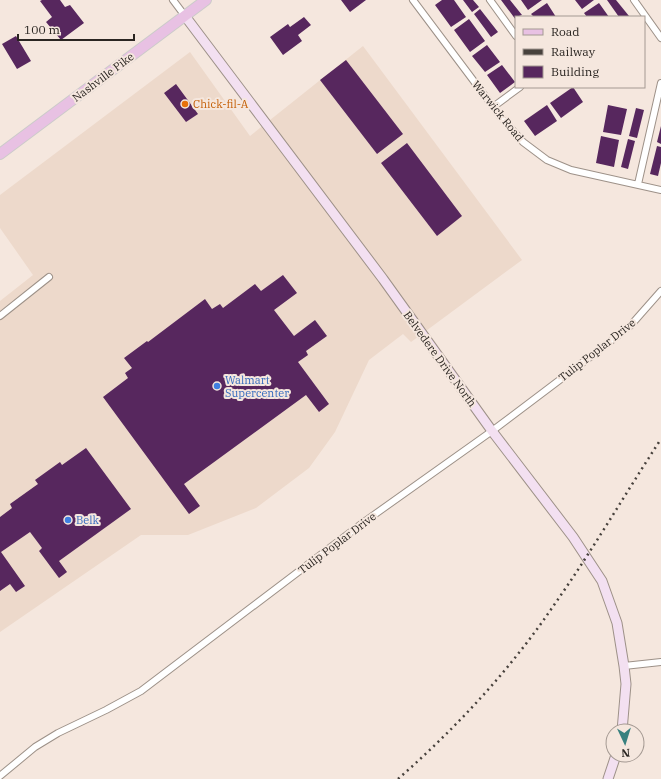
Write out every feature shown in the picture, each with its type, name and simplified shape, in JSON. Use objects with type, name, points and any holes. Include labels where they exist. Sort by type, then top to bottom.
[{"type":"main road","name":"Nashville Pike","points":[[0,154],[206,0]]},
{"type":"street","points":[[173,0],[185,16]]},
{"type":"street","name":"Warwick Road","points":[[413,0],[493,107],[523,142],[547,160],[571,170],[661,190]]},
{"type":"street","points":[[490,0],[515,35]]},
{"type":"street","points":[[634,0],[661,38]]},
{"type":"street","name":"Belvedere Drive North","points":[[185,16],[383,279],[492,431],[573,537],[602,581],[617,623],[624,666],[626,684],[623,723]]},
{"type":"street","points":[[638,184],[661,83]]},
{"type":"street","points":[[493,107],[519,88]]},
{"type":"street","points":[[0,316],[49,278]]},
{"type":"street","name":"Tulip Poplar Drive","points":[[0,776],[35,748],[58,733],[141,691],[358,527],[492,431],[631,326],[661,291]]},
{"type":"street","points":[[624,666],[661,662]]},
{"type":"street","points":[[608,779],[613,763]]},
{"type":"shaded area","points":[[363,46],[522,260],[411,342],[403,334],[369,360],[335,432],[309,468],[256,508],[188,535],[141,535],[0,632],[0,301],[33,275],[0,228],[0,195],[190,52],[250,136]]},
{"type":"building","points":[[60,0],[65,7],[70,5],[84,23],[61,40],[46,22],[52,17],[40,1]]},
{"type":"building","points":[[341,0],[366,0],[350,12]]},
{"type":"building","points":[[442,0],[454,0],[466,17],[451,27],[435,5]]},
{"type":"building","points":[[463,0],[473,0],[479,7],[472,12]]},
{"type":"building","points":[[501,0],[510,0],[522,15],[515,16],[515,19]]},
{"type":"building","points":[[521,0],[542,0],[528,10]]},
{"type":"building","points":[[575,0],[594,0],[582,9]]},
{"type":"building","points":[[607,0],[616,0],[629,16],[618,16]]},
{"type":"building","points":[[547,3],[555,16],[533,16],[531,14]]},
{"type":"building","points":[[599,3],[608,16],[586,16],[584,13]]},
{"type":"building","points":[[480,9],[498,32],[491,37],[474,14]]},
{"type":"building","points":[[304,17],[311,25],[298,35],[302,41],[283,55],[270,37],[288,24],[290,27]]},
{"type":"building","points":[[469,19],[485,41],[470,52],[454,30]]},
{"type":"building","points":[[16,36],[31,61],[17,69],[2,44]]},
{"type":"building","points":[[487,45],[500,62],[485,72],[472,56]]},
{"type":"building","points":[[346,60],[403,134],[377,154],[320,80]]},
{"type":"building","points":[[502,65],[515,82],[500,93],[487,75]]},
{"type":"building","points":[[176,84],[198,114],[186,122],[164,93]]},
{"type":"building","points":[[572,88],[574,88],[583,102],[561,118],[550,103]]},
{"type":"building","points":[[547,105],[557,121],[535,136],[524,121]]},
{"type":"building","points":[[608,105],[627,109],[621,135],[603,132]]},
{"type":"building","points":[[636,108],[644,110],[637,138],[629,136]]},
{"type":"building","points":[[661,126],[661,144],[657,142]]},
{"type":"building","points":[[601,136],[619,140],[614,167],[596,163]]},
{"type":"building","points":[[628,139],[635,141],[628,169],[621,167]]},
{"type":"building","points":[[407,143],[462,216],[437,236],[381,163]]},
{"type":"building","points":[[657,146],[661,147],[661,163],[658,176],[650,174]]},
{"type":"building","name":"Walmart Supercenter","points":[[283,275],[297,293],[274,310],[294,336],[315,320],[327,336],[306,351],[308,355],[298,362],[329,404],[319,412],[306,395],[184,484],[200,506],[189,514],[103,397],[128,378],[125,373],[132,368],[124,358],[205,299],[212,309],[220,304],[223,308],[255,284],[261,291]]},
{"type":"building","name":"Belk","points":[[86,448],[131,509],[59,561],[67,572],[59,578],[39,551],[42,548],[30,532],[1,552],[25,586],[16,592],[10,584],[0,591],[0,517],[12,508],[10,504],[38,484],[35,480],[60,462],[62,465]]},
{"type":"railway","points":[[398,779],[441,739],[482,697],[537,629],[568,585],[661,439]]},
{"type":"place","name":"Chick-fil-A","points":[[185,104]]},
{"type":"place","name":"Walmart Supercenter","points":[[217,386]]},
{"type":"place","name":"Belk","points":[[68,520]]}]
